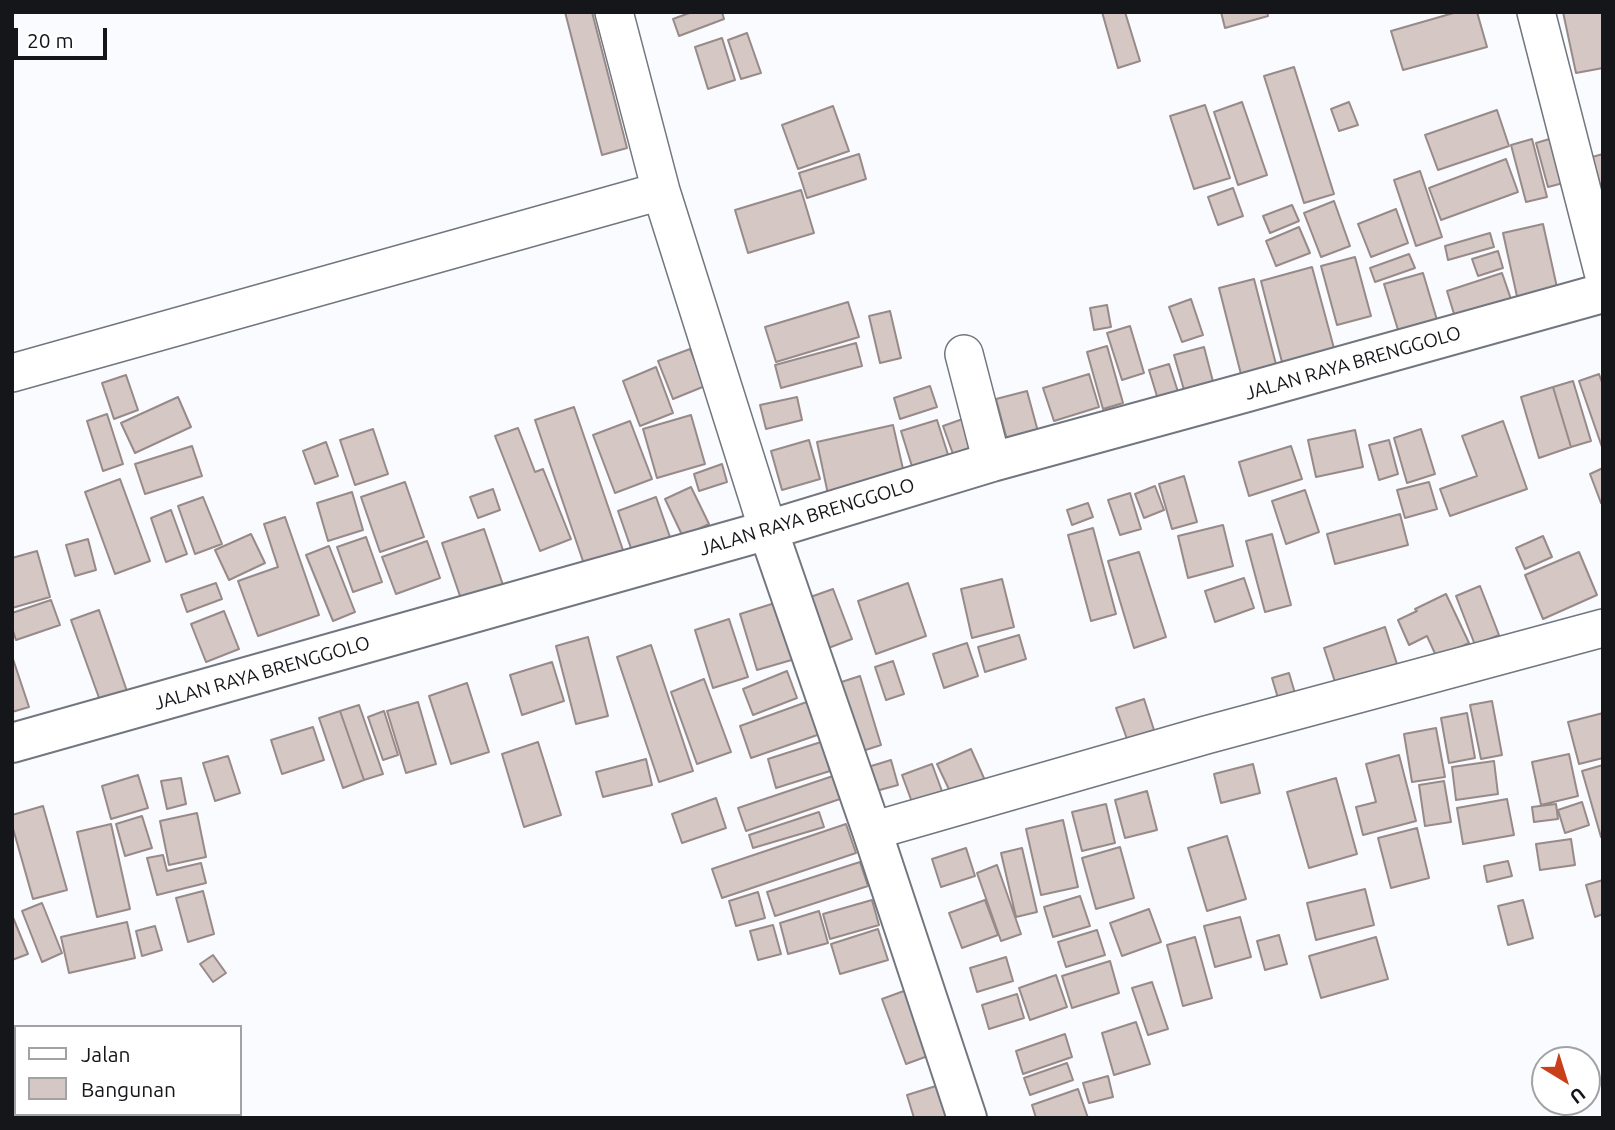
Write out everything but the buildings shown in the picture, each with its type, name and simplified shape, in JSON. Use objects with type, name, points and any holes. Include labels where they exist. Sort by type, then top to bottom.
[{"type":"main road","name":"JALAN RAYA BRENGGOLO","points":[[12,743],[768,530],[992,462],[1603,293]]},
{"type":"main road","points":[[768,530],[967,1118]]},
{"type":"street","points":[[614,12],[661,191],[768,530]]},
{"type":"street","points":[[1536,12],[1603,272]]},
{"type":"street","points":[[12,373],[661,191]]},
{"type":"street","points":[[964,354],[992,462]]},
{"type":"street","points":[[872,831],[1206,735],[1603,628]]}]
